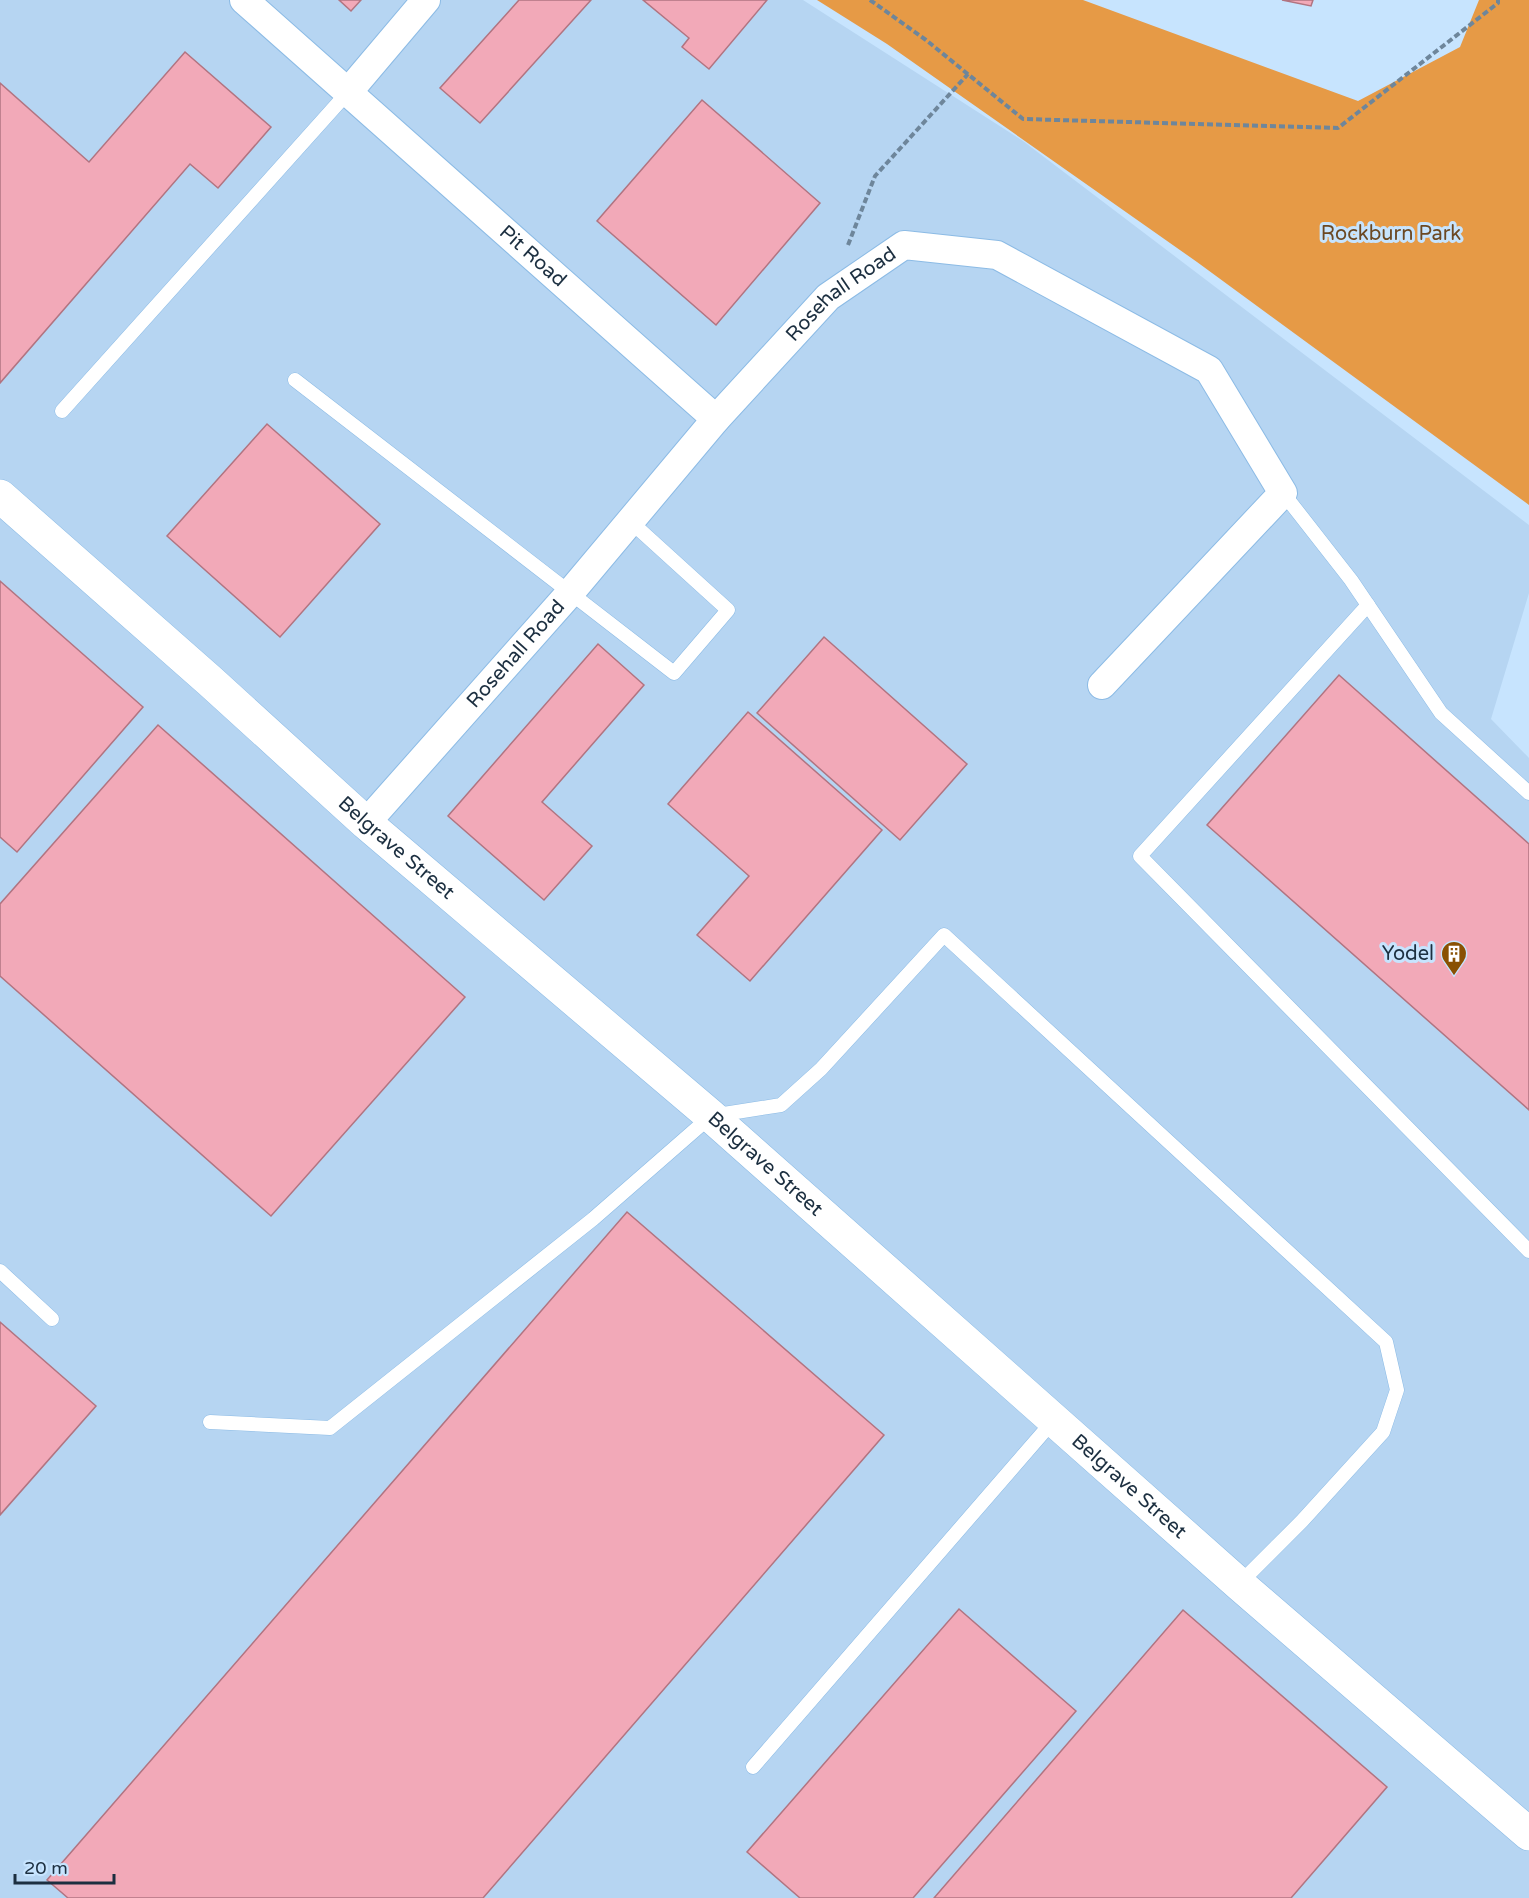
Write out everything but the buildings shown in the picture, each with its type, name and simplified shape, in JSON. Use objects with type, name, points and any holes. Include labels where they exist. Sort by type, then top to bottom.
[{"type":"street","name":"Pit Road","points":[[244,0],[716,419]]},
{"type":"street","points":[[349,92],[426,0]]},
{"type":"street","name":"Rosehall Road","points":[[366,823],[570,593],[716,419],[828,297],[904,245],[997,255],[1209,370],[1283,493]]},
{"type":"street","points":[[1102,685],[1283,493]]},
{"type":"street","name":"Belgrave Street","points":[[0,496],[210,681],[366,823],[711,1116],[1239,1584],[1529,1834]]},
{"type":"lane","points":[[62,411],[349,92]]},
{"type":"lane","points":[[295,380],[674,673],[728,610],[630,521]]},
{"type":"lane","points":[[1283,493],[1351,580],[1441,712],[1529,793]]},
{"type":"lane","points":[[1368,605],[1140,856],[1529,1251]]},
{"type":"lane","points":[[210,1422],[330,1428],[593,1219],[711,1116],[781,1105],[821,1069],[944,934],[1386,1342],[1397,1390],[1383,1432],[1302,1521],[1239,1584]]},
{"type":"lane","points":[[0,1271],[52,1319]]},
{"type":"lane","points":[[753,1767],[1053,1420]]},
{"type":"path","points":[[870,0],[926,40],[1023,119],[1338,128],[1498,3],[1498,0]]},
{"type":"path","points":[[828,297],[875,176],[968,74]]},
{"type":"shaded area","points":[[0,0],[803,0],[1023,141],[1529,525],[1529,593],[1491,719],[1529,758],[1529,1898],[0,1898]]},
{"type":"green space","name":"Rockburn Park","points":[[817,0],[1083,0],[1358,101],[1460,47],[1479,0],[1529,0],[1529,505],[1197,262],[887,44]]},
{"type":"place","name":"Yodel","points":[[1454,977]]}]
